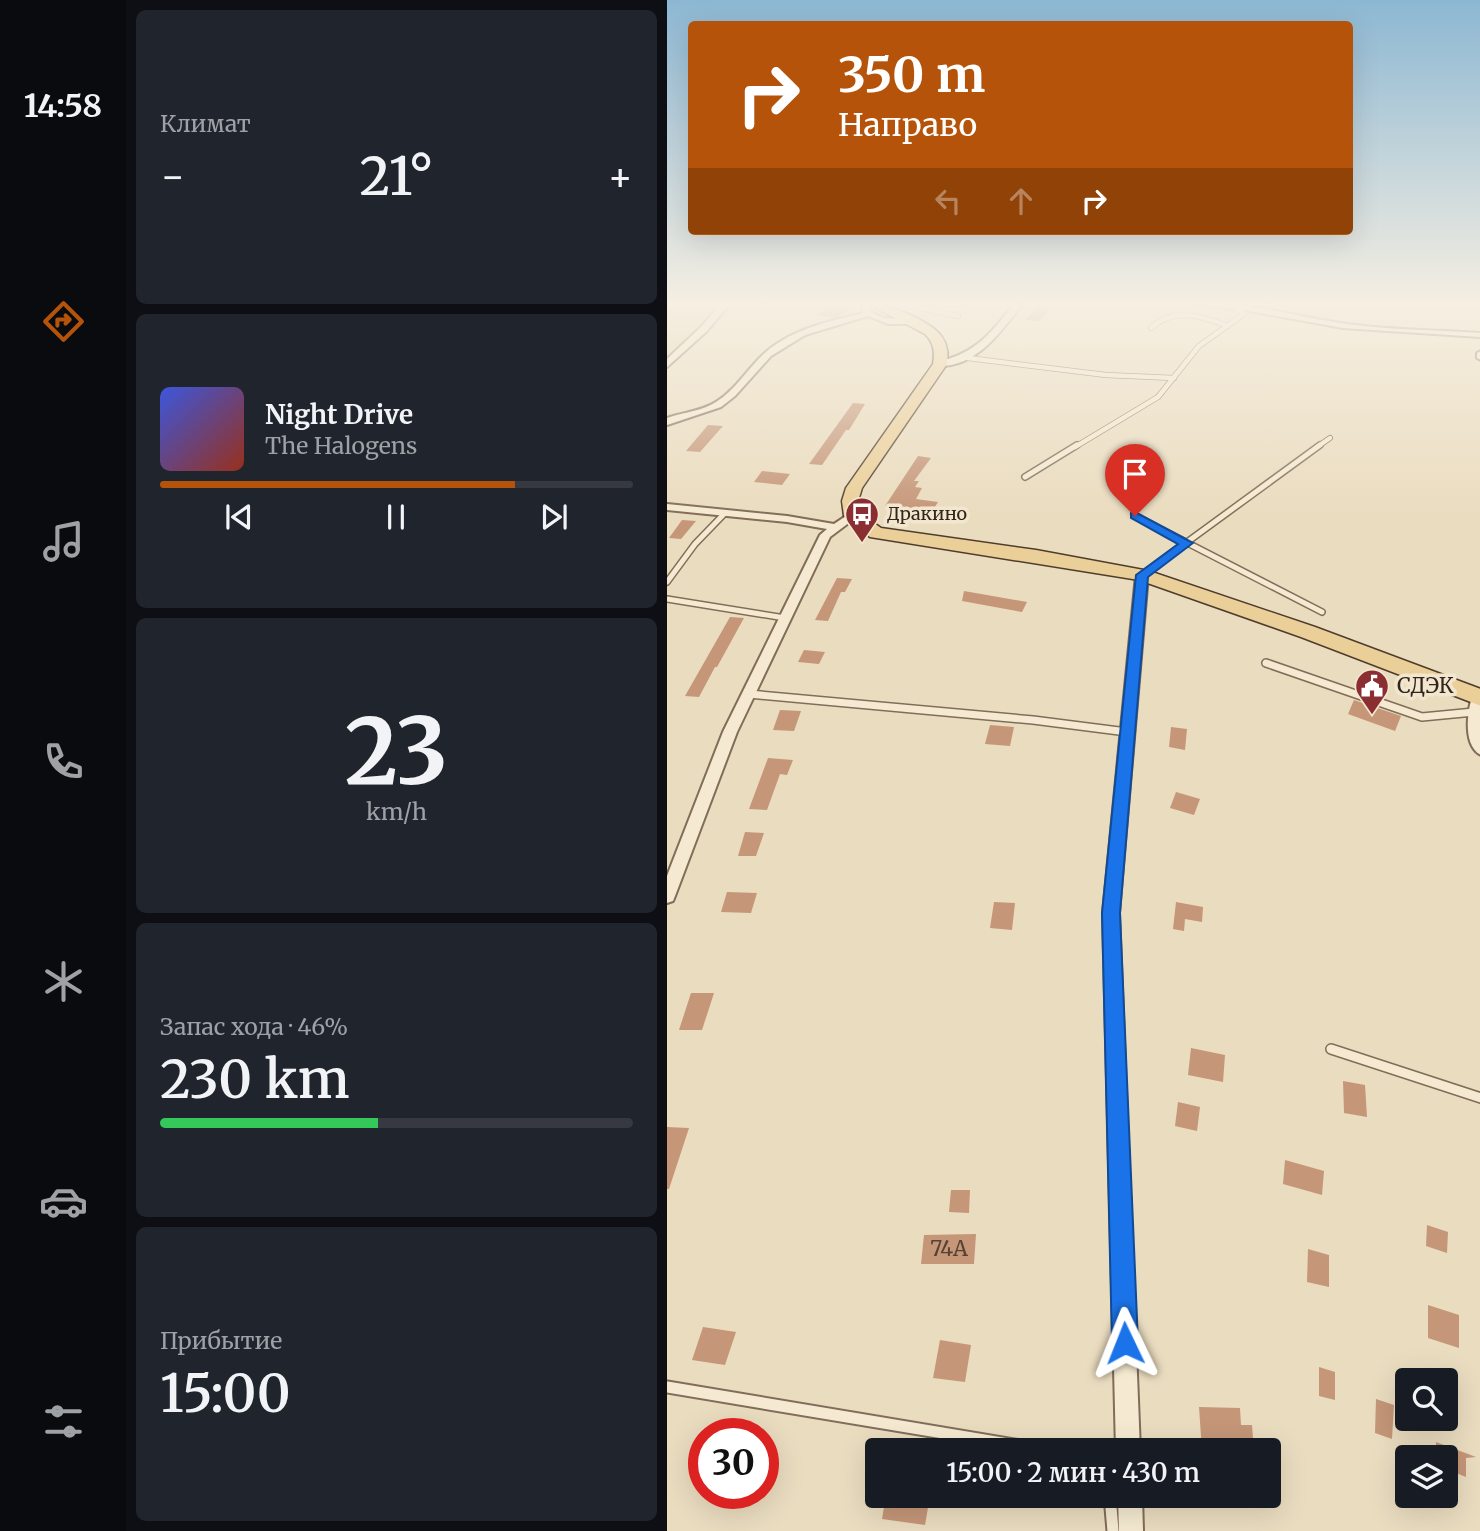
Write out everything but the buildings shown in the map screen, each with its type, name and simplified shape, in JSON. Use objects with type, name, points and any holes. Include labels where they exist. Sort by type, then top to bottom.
[{"type":"main road","points":[[933,373],[854,488],[850,501],[853,516],[865,527],[883,535],[1036,556],[1142,575],[1308,632],[1478,703]]},
{"type":"street","points":[[667,422],[721,403],[749,373]]},
{"type":"street","points":[[667,507],[834,527]]},
{"type":"street","points":[[667,896],[730,732],[825,535],[853,516]]},
{"type":"street","points":[[1128,1438],[1111,913],[1142,575]]},
{"type":"street","points":[[1478,703],[1473,731],[1480,750]]},
{"type":"street","points":[[1130,1508],[1131,1531]]},
{"type":"lane","points":[[1093,373],[1174,378]]},
{"type":"lane","points":[[1025,477],[1158,397],[1178,373]]},
{"type":"lane","points":[[1142,575],[1330,438]]},
{"type":"lane","points":[[667,582],[695,544],[725,513]]},
{"type":"lane","points":[[1135,516],[1322,612]]},
{"type":"lane","points":[[667,599],[785,618]]},
{"type":"lane","points":[[1266,663],[1422,717],[1478,703]]},
{"type":"lane","points":[[749,694],[1033,720],[1128,733]]},
{"type":"lane","points":[[1331,1049],[1480,1098]]},
{"type":"lane","points":[[667,1387],[973,1438]]},
{"type":"lane","points":[[1111,1508],[1113,1531]]},
{"type":"place","name":"Дракино","points":[[862,544]]},
{"type":"place","name":"СДЭК","points":[[1372,716]]},
{"type":"route","points":[[1125,1343],[1111,913],[1142,575],[1187,543],[1135,516]]}]
